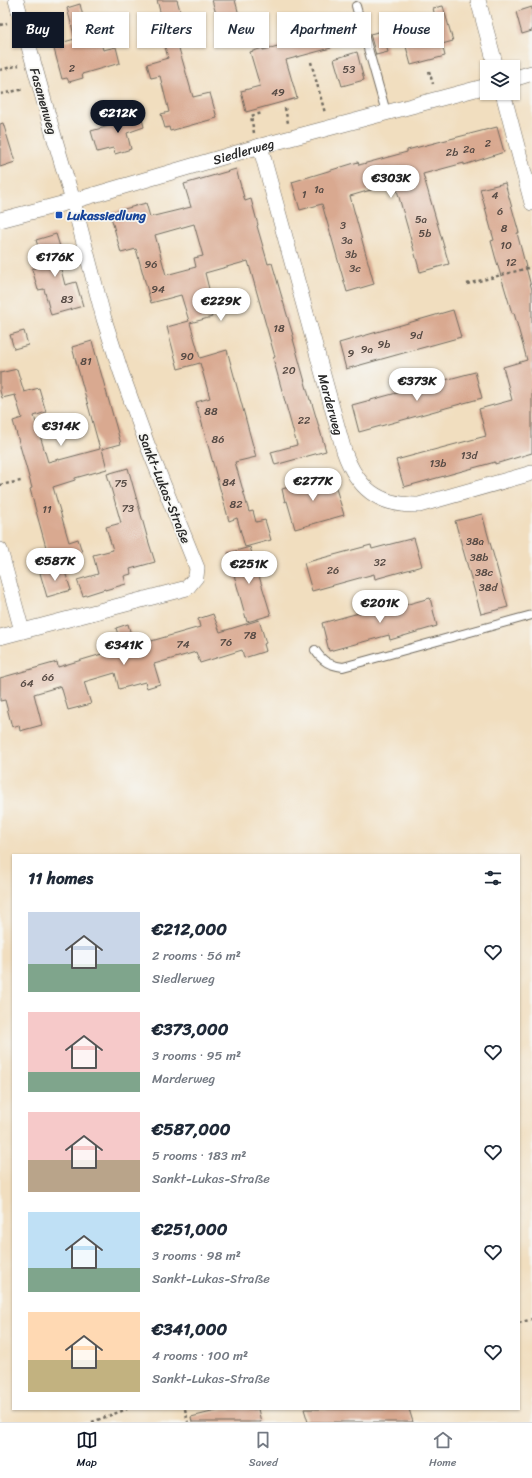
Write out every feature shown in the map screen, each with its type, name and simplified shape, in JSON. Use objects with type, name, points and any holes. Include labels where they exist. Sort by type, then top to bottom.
[{"type":"street","name":"Fasanenweg","points":[[16,0],[73,201]]},
{"type":"street","points":[[478,0],[494,60]]},
{"type":"street","points":[[520,77],[532,73]]},
{"type":"street","name":"Siedlerweg","points":[[0,220],[73,201],[258,147],[480,88]]},
{"type":"street","points":[[505,100],[532,203]]},
{"type":"street","name":"Marderweg","points":[[258,147],[344,451],[357,478],[371,493],[394,503],[419,505],[532,473]]},
{"type":"street","name":"Sankt-Lukas-Straße","points":[[0,637],[188,588],[196,577],[197,568],[147,444],[121,372],[104,319],[73,201]]},
{"type":"street","points":[[0,550],[22,631]]},
{"type":"lane","points":[[356,6],[386,112]]},
{"type":"lane","points":[[315,650],[321,660],[332,666],[343,667],[532,615]]},
{"type":"path","points":[[0,70],[32,60]]},
{"type":"path","points":[[310,62],[329,128]]},
{"type":"path","points":[[2,94],[39,85]]},
{"type":"path","points":[[258,147],[250,116],[262,113]]},
{"type":"path","points":[[466,284],[532,267]]},
{"type":"path","points":[[0,485],[21,481]]},
{"type":"path","points":[[520,1323],[532,1319]]},
{"type":"path","points":[[92,1422],[124,1410]]},
{"type":"path","points":[[185,1410],[188,1422]]},
{"type":"building","points":[[157,0],[177,0],[180,12],[160,12]]},
{"type":"building","points":[[212,0],[235,0],[238,12],[215,12]]},
{"type":"building","points":[[80,4],[82,12],[72,12],[72,27],[67,8]]},
{"type":"building","points":[[443,6],[453,41],[444,43],[444,12],[434,12],[433,8]]},
{"type":"building","points":[[532,7],[532,31],[522,34],[516,12]]},
{"type":"building","points":[[379,32],[379,48],[387,48],[388,52],[376,55],[371,34]]},
{"type":"building","points":[[72,40],[72,48],[102,48],[103,50],[116,48],[120,63],[82,74],[83,78],[69,82],[67,78],[62,79],[54,48],[64,48],[64,42]]},
{"type":"building","points":[[277,46],[277,48],[331,48],[286,60],[297,98],[246,112],[241,91],[260,86],[250,52],[263,48],[263,50]]},
{"type":"building","points":[[165,48],[179,48],[193,97],[210,93],[217,118],[170,131],[169,127],[165,128],[161,114],[169,112],[160,76],[151,78],[147,64],[168,58]]},
{"type":"building","points":[[406,48],[443,48],[445,56],[411,65]]},
{"type":"building","points":[[357,52],[364,80],[342,86],[334,59]]},
{"type":"building","points":[[140,111],[144,127],[127,133],[131,149],[115,154],[113,148],[97,152],[91,131],[123,122],[122,116]]},
{"type":"building","points":[[3,123],[15,162],[0,167],[0,124]]},
{"type":"building","points":[[497,127],[504,152],[464,165],[464,163],[423,174],[449,264],[420,272],[395,183],[350,196],[374,284],[347,292],[322,204],[300,210],[292,182],[358,162],[359,165],[407,152],[407,150]]},
{"type":"building","points":[[236,169],[245,201],[251,199],[268,264],[272,263],[310,400],[326,451],[275,465],[271,452],[297,445],[273,358],[275,357],[248,261],[205,273],[212,301],[208,302],[212,317],[190,323],[200,358],[227,350],[256,457],[235,462],[249,512],[253,511],[256,522],[265,520],[271,540],[245,547],[237,518],[229,521],[196,402],[210,398],[200,363],[178,369],[167,327],[189,321],[181,295],[151,303],[136,249],[121,253],[110,213],[146,203],[150,217],[191,207],[184,184]],"holes":[[[194,224],[203,256],[194,258],[196,267],[166,275],[155,235]]]},
{"type":"building","points":[[505,183],[519,233],[517,233],[532,290],[532,453],[404,487],[396,460],[486,436],[479,409],[512,400],[503,367],[527,360],[514,313],[512,313],[495,256],[491,241],[494,240],[480,189]]},
{"type":"building","points":[[56,234],[63,256],[58,258],[65,285],[76,282],[83,306],[51,315],[44,289],[38,290],[32,269],[44,265],[36,240]]},
{"type":"building","points":[[453,310],[461,337],[346,369],[339,343]]},
{"type":"building","points":[[24,331],[28,345],[14,349],[10,335]]},
{"type":"building","points":[[92,341],[121,444],[102,449],[107,469],[75,478],[75,480],[53,487],[69,542],[78,539],[82,552],[50,562],[30,489],[32,488],[13,421],[22,418],[15,395],[2,398],[0,391],[0,373],[17,369],[24,392],[39,388],[46,412],[34,416],[48,462],[100,449],[72,347]]},
{"type":"building","points":[[475,372],[482,398],[359,432],[352,405]]},
{"type":"building","points":[[128,468],[155,562],[130,569],[131,574],[124,576],[126,584],[83,596],[77,580],[98,574],[93,555],[113,550],[106,527],[121,523],[107,474]]},
{"type":"building","points":[[332,475],[344,515],[295,529],[282,489]]},
{"type":"building","points":[[482,514],[508,607],[481,614],[455,521]]},
{"type":"building","points":[[414,538],[422,566],[375,579],[374,574],[312,591],[304,563],[371,545],[372,549]]},
{"type":"building","points":[[250,547],[271,615],[247,622],[228,553]]},
{"type":"building","points":[[63,566],[71,590],[47,597],[40,573]]},
{"type":"building","points":[[430,598],[437,626],[390,640],[389,635],[329,651],[322,623],[381,607],[383,611]]},
{"type":"building","points":[[213,614],[220,632],[259,620],[266,643],[264,644],[266,651],[244,658],[242,650],[200,663],[196,652],[154,664],[160,684],[147,688],[145,682],[119,689],[115,673],[84,682],[91,704],[68,710],[61,686],[34,694],[42,725],[20,731],[19,725],[12,727],[5,700],[0,701],[0,678],[57,662],[58,667],[122,648],[116,628],[128,624],[134,646],[200,627],[198,619]]},
{"type":"building","points":[[220,1410],[258,1410],[261,1422],[192,1422],[191,1417]]},
{"type":"building","points":[[304,1410],[409,1410],[413,1422],[308,1422]]},
{"type":"place","name":"Lukassiedlung","points":[[59,215]]}]
